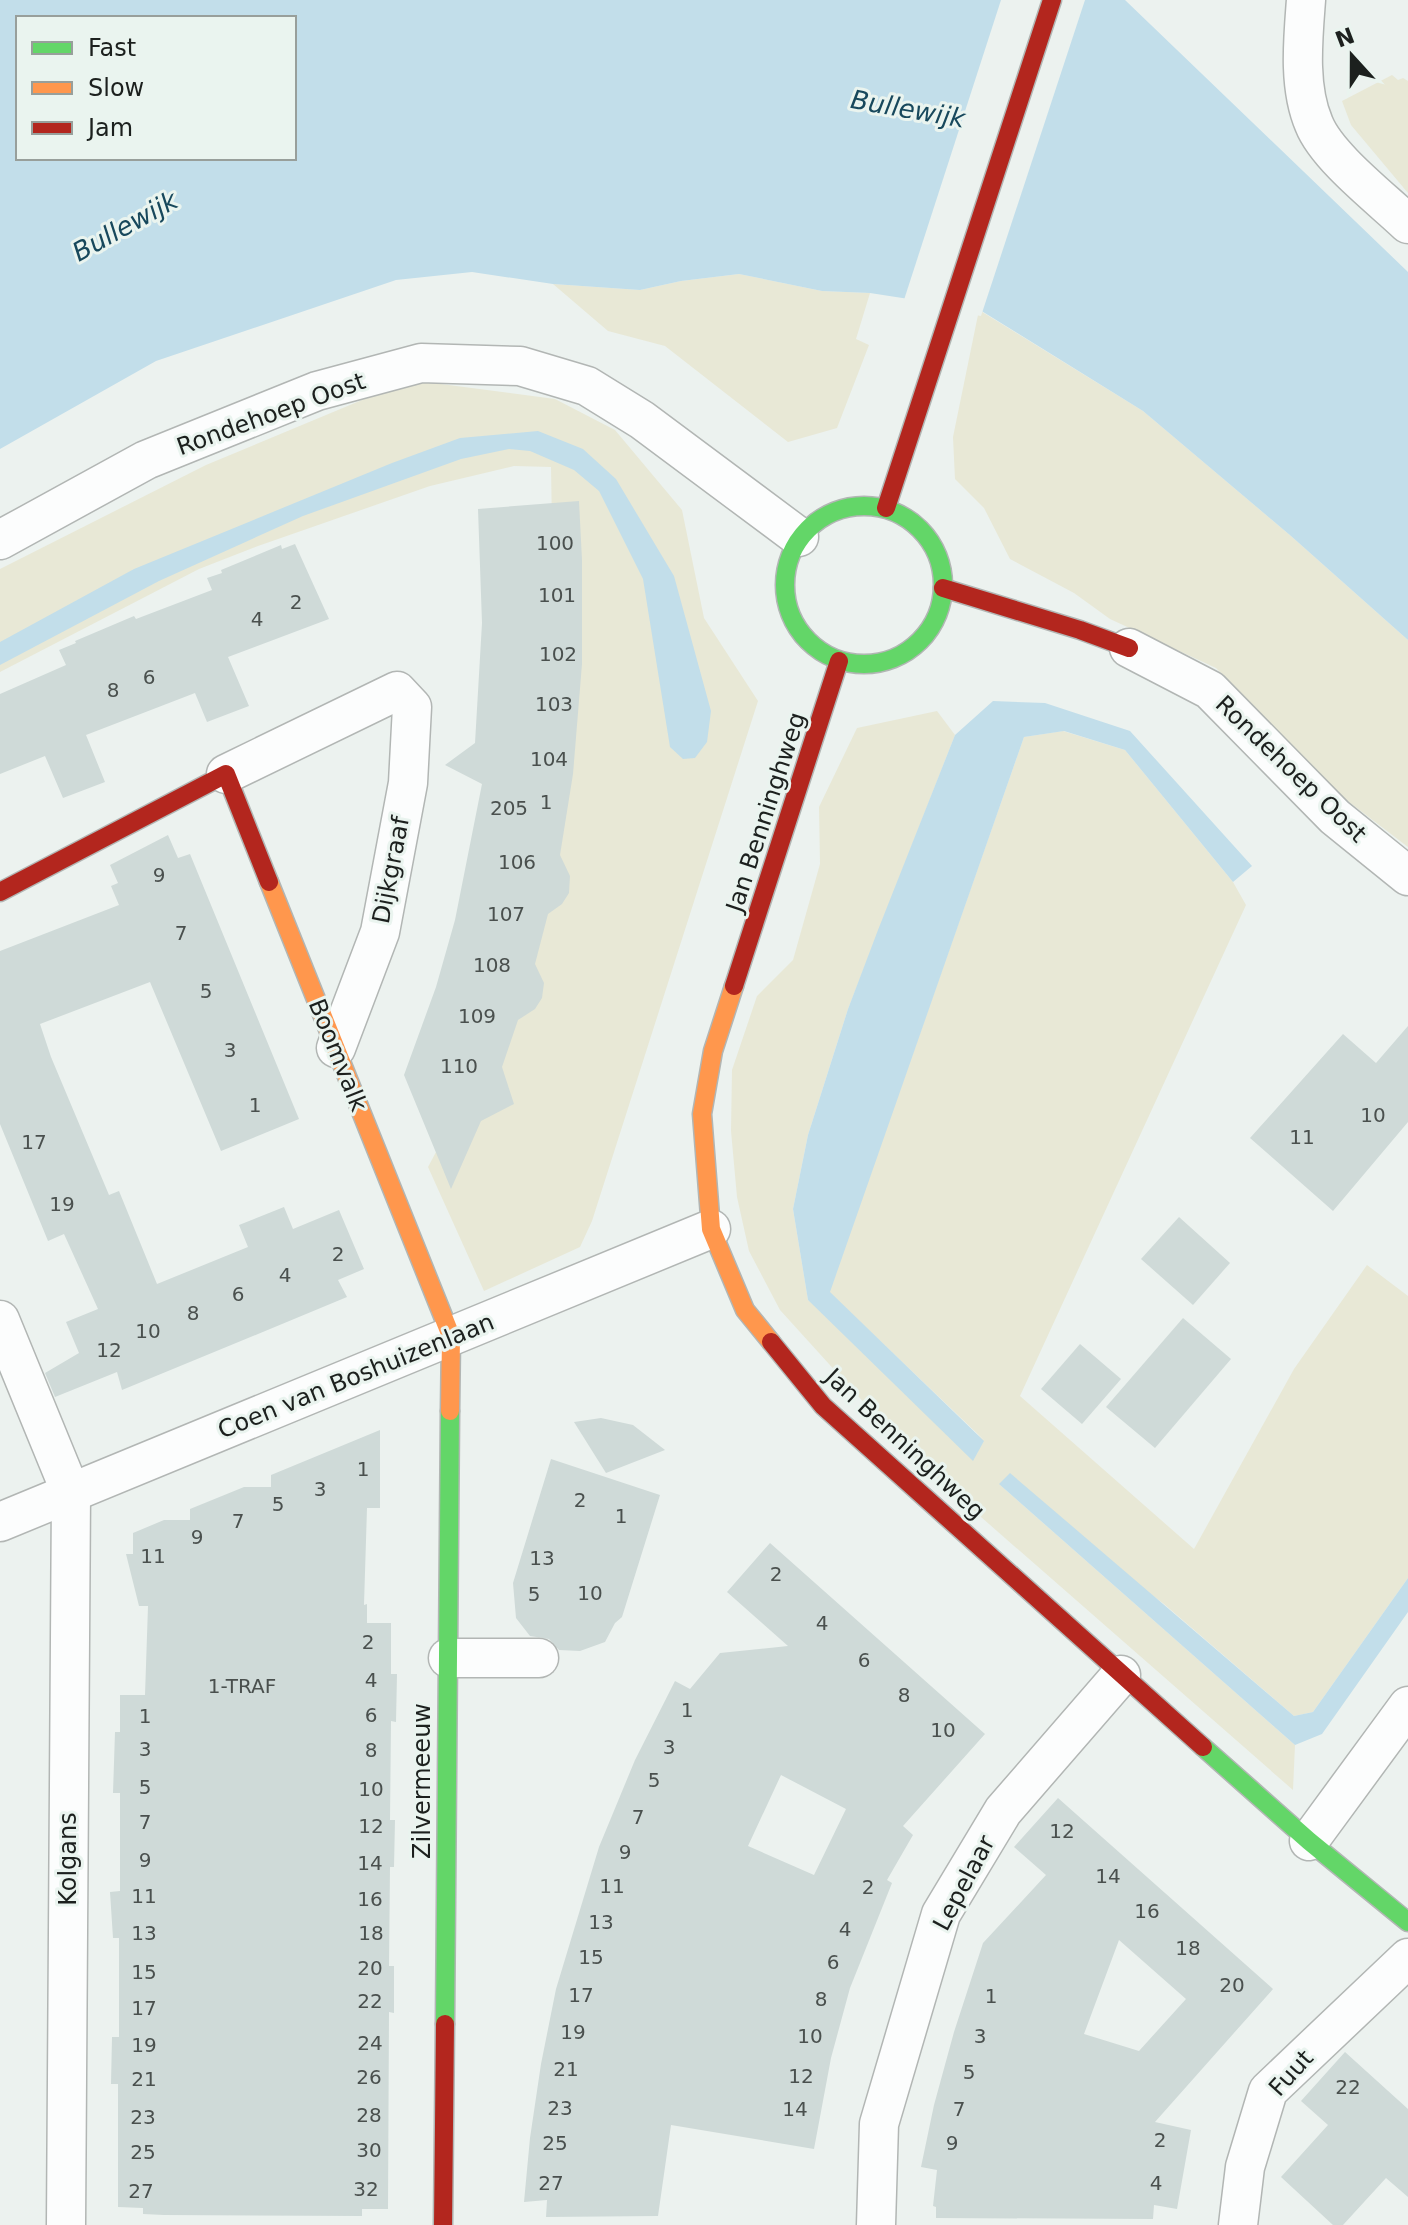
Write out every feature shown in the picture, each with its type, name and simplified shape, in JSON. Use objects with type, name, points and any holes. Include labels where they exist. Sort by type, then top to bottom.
[{"type":"street","points":[[886,508],[1052,0]]},
{"type":"street","points":[[1306,0],[1305,89],[1313,123],[1336,155],[1408,224]]},
{"type":"street","name":"Rondehoep Oost","points":[[0,540],[146,460],[317,391],[421,363],[520,366],[587,386],[642,420],[799,537]]},
{"type":"street","points":[[854,505],[886,508],[910,519],[929,538],[941,562],[943,588],[939,613],[927,633],[909,650],[887,661],[863,664],[839,661],[817,650],[799,632],[787,610],[783,585],[787,560],[799,537],[823,516],[854,505]]},
{"type":"street","name":"Rondehoep Oost","points":[[943,588],[1129,648],[1210,690],[1335,817],[1408,876]]},
{"type":"street","name":"Jan Benninghweg","points":[[839,661],[713,1051],[702,1114],[711,1229],[745,1310],[823,1406],[1309,1841],[1408,1922]]},
{"type":"street","name":"Dijkgraaf","points":[[226,774],[397,691],[412,707],[408,783],[380,932],[336,1048]]},
{"type":"street","points":[[0,892],[226,774]]},
{"type":"street","name":"Boomvalk","points":[[226,774],[451,1336]]},
{"type":"street","name":"Coen van Boshuizenlaan","points":[[0,1522],[711,1229]]},
{"type":"street","points":[[0,1320],[71,1493]]},
{"type":"street","name":"Zilvermeeuw","points":[[443,2225],[451,1336]]},
{"type":"street","name":"Kolgans","points":[[66,2225],[71,1493]]},
{"type":"street","points":[[448,1658],[539,1658]]},
{"type":"street","name":"Lepelaar","points":[[876,2225],[879,2124],[941,1914],[1003,1811],[1121,1675]]},
{"type":"street","points":[[1309,1841],[1408,1706]]},
{"type":"street","name":"Fuut","points":[[1238,2225],[1245,2167],[1268,2091],[1408,1958]]},
{"type":"green space","points":[[1392,75],[1398,80],[1403,78],[1408,81],[1408,193],[1351,125],[1342,101]]},
{"type":"green space","points":[[739,274],[822,291],[870,293],[856,339],[869,345],[837,428],[788,442],[665,346],[608,331],[553,284],[640,290]]},
{"type":"green space","points":[[979,310],[1143,411],[1408,640],[1408,847],[1345,799],[1216,668],[1110,619],[1074,593],[1010,559],[984,508],[955,479],[953,437]]},
{"type":"green space","points":[[418,381],[555,399],[615,430],[682,510],[704,618],[758,701],[592,1221],[580,1247],[484,1291],[428,1167],[451,1124],[554,644],[551,467],[514,466],[430,486],[258,546],[199,569],[0,672],[0,569],[206,465],[362,400]]},
{"type":"green space","points":[[937,711],[955,735],[848,1009],[808,1135],[793,1209],[808,1300],[984,1440],[829,1292],[1024,737],[1063,731],[1125,750],[1233,882],[1246,905],[1020,1396],[1194,1549],[1294,1369],[1367,1265],[1408,1296],[1408,1578],[1313,1712],[1294,1716],[1164,1604],[999,1484],[1295,1745],[1293,1790],[917,1461],[780,1310],[749,1251],[737,1197],[731,1131],[732,1070],[757,996],[793,960],[820,864],[819,807],[857,728]]},
{"type":"water","name":"Bullewijk","points":[[0,0],[1125,0],[1408,272],[1408,640],[1143,411],[980,310],[870,293],[822,291],[739,274],[640,290],[553,284],[472,272],[396,280],[156,361],[0,449]]},
{"type":"water","points":[[538,431],[583,449],[616,479],[674,576],[711,711],[707,742],[695,758],[683,759],[670,747],[643,579],[599,491],[574,470],[530,451],[509,449],[461,459],[303,516],[159,581],[0,665],[0,642],[134,569],[460,438]]},
{"type":"water","points":[[993,701],[1045,703],[1130,731],[1252,866],[1233,882],[1125,750],[1064,731],[1024,737],[830,1292],[984,1441],[973,1461],[808,1300],[793,1209],[808,1135],[848,1009],[878,930],[955,735]]},
{"type":"water","points":[[1010,1473],[1294,1716],[1313,1712],[1408,1578],[1408,1612],[1322,1734],[1295,1745],[999,1484]]},
{"type":"pier","points":[[1001,0],[1085,0],[981,316],[903,303]]},
{"type":"building","points":[[579,501],[582,664],[573,774],[560,855],[570,876],[569,893],[562,904],[548,914],[535,964],[544,983],[542,998],[535,1009],[518,1020],[502,1067],[514,1104],[481,1121],[451,1189],[404,1075],[436,987],[455,920],[482,784],[445,765],[475,743],[482,623],[478,509]]},
{"type":"building","points":[[295,544],[329,619],[228,657],[249,706],[207,722],[195,693],[86,735],[105,782],[63,798],[45,756],[0,774],[0,694],[66,665],[59,650],[75,641],[134,616],[136,619],[212,590],[207,578],[222,573],[221,570],[281,545],[282,549]]},
{"type":"building","points":[[168,835],[178,858],[190,854],[299,1119],[221,1151],[150,982],[40,1024],[109,1195],[119,1191],[157,1284],[248,1247],[239,1225],[284,1207],[293,1229],[339,1210],[364,1269],[338,1280],[347,1297],[258,1334],[122,1390],[117,1372],[55,1397],[45,1373],[79,1353],[66,1322],[98,1309],[64,1234],[48,1241],[0,1124],[0,951],[119,905],[111,886],[118,883],[110,865]]},
{"type":"building","points":[[1408,1026],[1408,1122],[1333,1211],[1250,1138],[1343,1034],[1376,1063]]},
{"type":"building","points":[[1179,1217],[1230,1263],[1193,1305],[1141,1259]]},
{"type":"building","points":[[1183,1318],[1231,1359],[1155,1448],[1106,1407]]},
{"type":"building","points":[[1080,1344],[1121,1379],[1082,1424],[1041,1389]]},
{"type":"building","points":[[601,1418],[633,1425],[665,1450],[606,1473],[574,1422]]},
{"type":"building","points":[[380,1430],[380,1508],[367,1508],[364,1605],[367,1604],[367,1623],[391,1623],[391,1674],[397,1674],[396,1722],[391,1721],[390,1820],[395,1820],[394,1867],[390,1867],[389,1966],[394,1966],[394,2013],[389,2012],[388,2209],[362,2209],[362,2216],[164,2215],[143,2214],[143,2208],[118,2207],[118,2084],[111,2084],[112,2037],[119,2037],[119,1938],[113,1938],[110,1892],[120,1891],[120,1793],[113,1793],[115,1732],[120,1732],[120,1695],[145,1695],[148,1606],[139,1606],[126,1554],[133,1554],[133,1533],[164,1520],[190,1520],[190,1509],[244,1487],[271,1487],[271,1475]]},
{"type":"building","points":[[551,1459],[660,1495],[622,1617],[615,1623],[605,1642],[580,1651],[559,1650],[549,1639],[530,1636],[516,1618],[513,1583]]},
{"type":"building","points":[[770,1543],[985,1734],[903,1826],[913,1835],[887,1880],[892,1883],[850,1988],[831,2058],[814,2149],[671,2125],[658,2216],[546,2217],[547,2200],[524,2202],[541,2064],[556,1989],[599,1847],[635,1760],[675,1681],[690,1689],[720,1653],[788,1646],[727,1592]],"holes":[[[781,1775],[846,1809],[814,1875],[748,1846]]]},
{"type":"building","points":[[1058,1798],[1273,1989],[1155,2122],[1191,2130],[1177,2209],[1154,2205],[1153,2219],[936,2218],[936,2207],[933,2206],[937,2170],[921,2167],[954,2032],[983,1943],[1046,1875],[1014,1847]],"holes":[[[1119,1940],[1186,1999],[1139,2051],[1084,2034]]]},
{"type":"building","points":[[1345,2052],[1408,2109],[1408,2197],[1386,2178],[1343,2225],[1333,2225],[1281,2177],[1328,2125],[1301,2101]]},
{"type":"traffic: fast","points":[[864,506],[894,512],[920,529],[937,555],[943,585],[937,615],[920,641],[894,658],[864,664],[834,658],[808,641],[791,615],[785,585],[791,555],[808,529],[834,512],[864,506]]},
{"type":"traffic: fast","points":[[445,2024],[450,1411]]},
{"type":"traffic: fast","points":[[1203,1747],[1309,1841],[1408,1922]]},
{"type":"traffic: slow","points":[[269,882],[451,1336],[450,1411]]},
{"type":"traffic: slow","points":[[734,986],[713,1051],[702,1114],[711,1229],[745,1310],[771,1342]]},
{"type":"traffic: jam","points":[[886,508],[1052,0]]},
{"type":"traffic: jam","points":[[943,588],[1129,648]]},
{"type":"traffic: jam","points":[[734,986],[839,661]]},
{"type":"traffic: jam","points":[[0,892],[226,774],[269,882]]},
{"type":"traffic: jam","points":[[771,1342],[823,1406],[1203,1747]]},
{"type":"traffic: jam","points":[[443,2225],[445,2024]]}]
